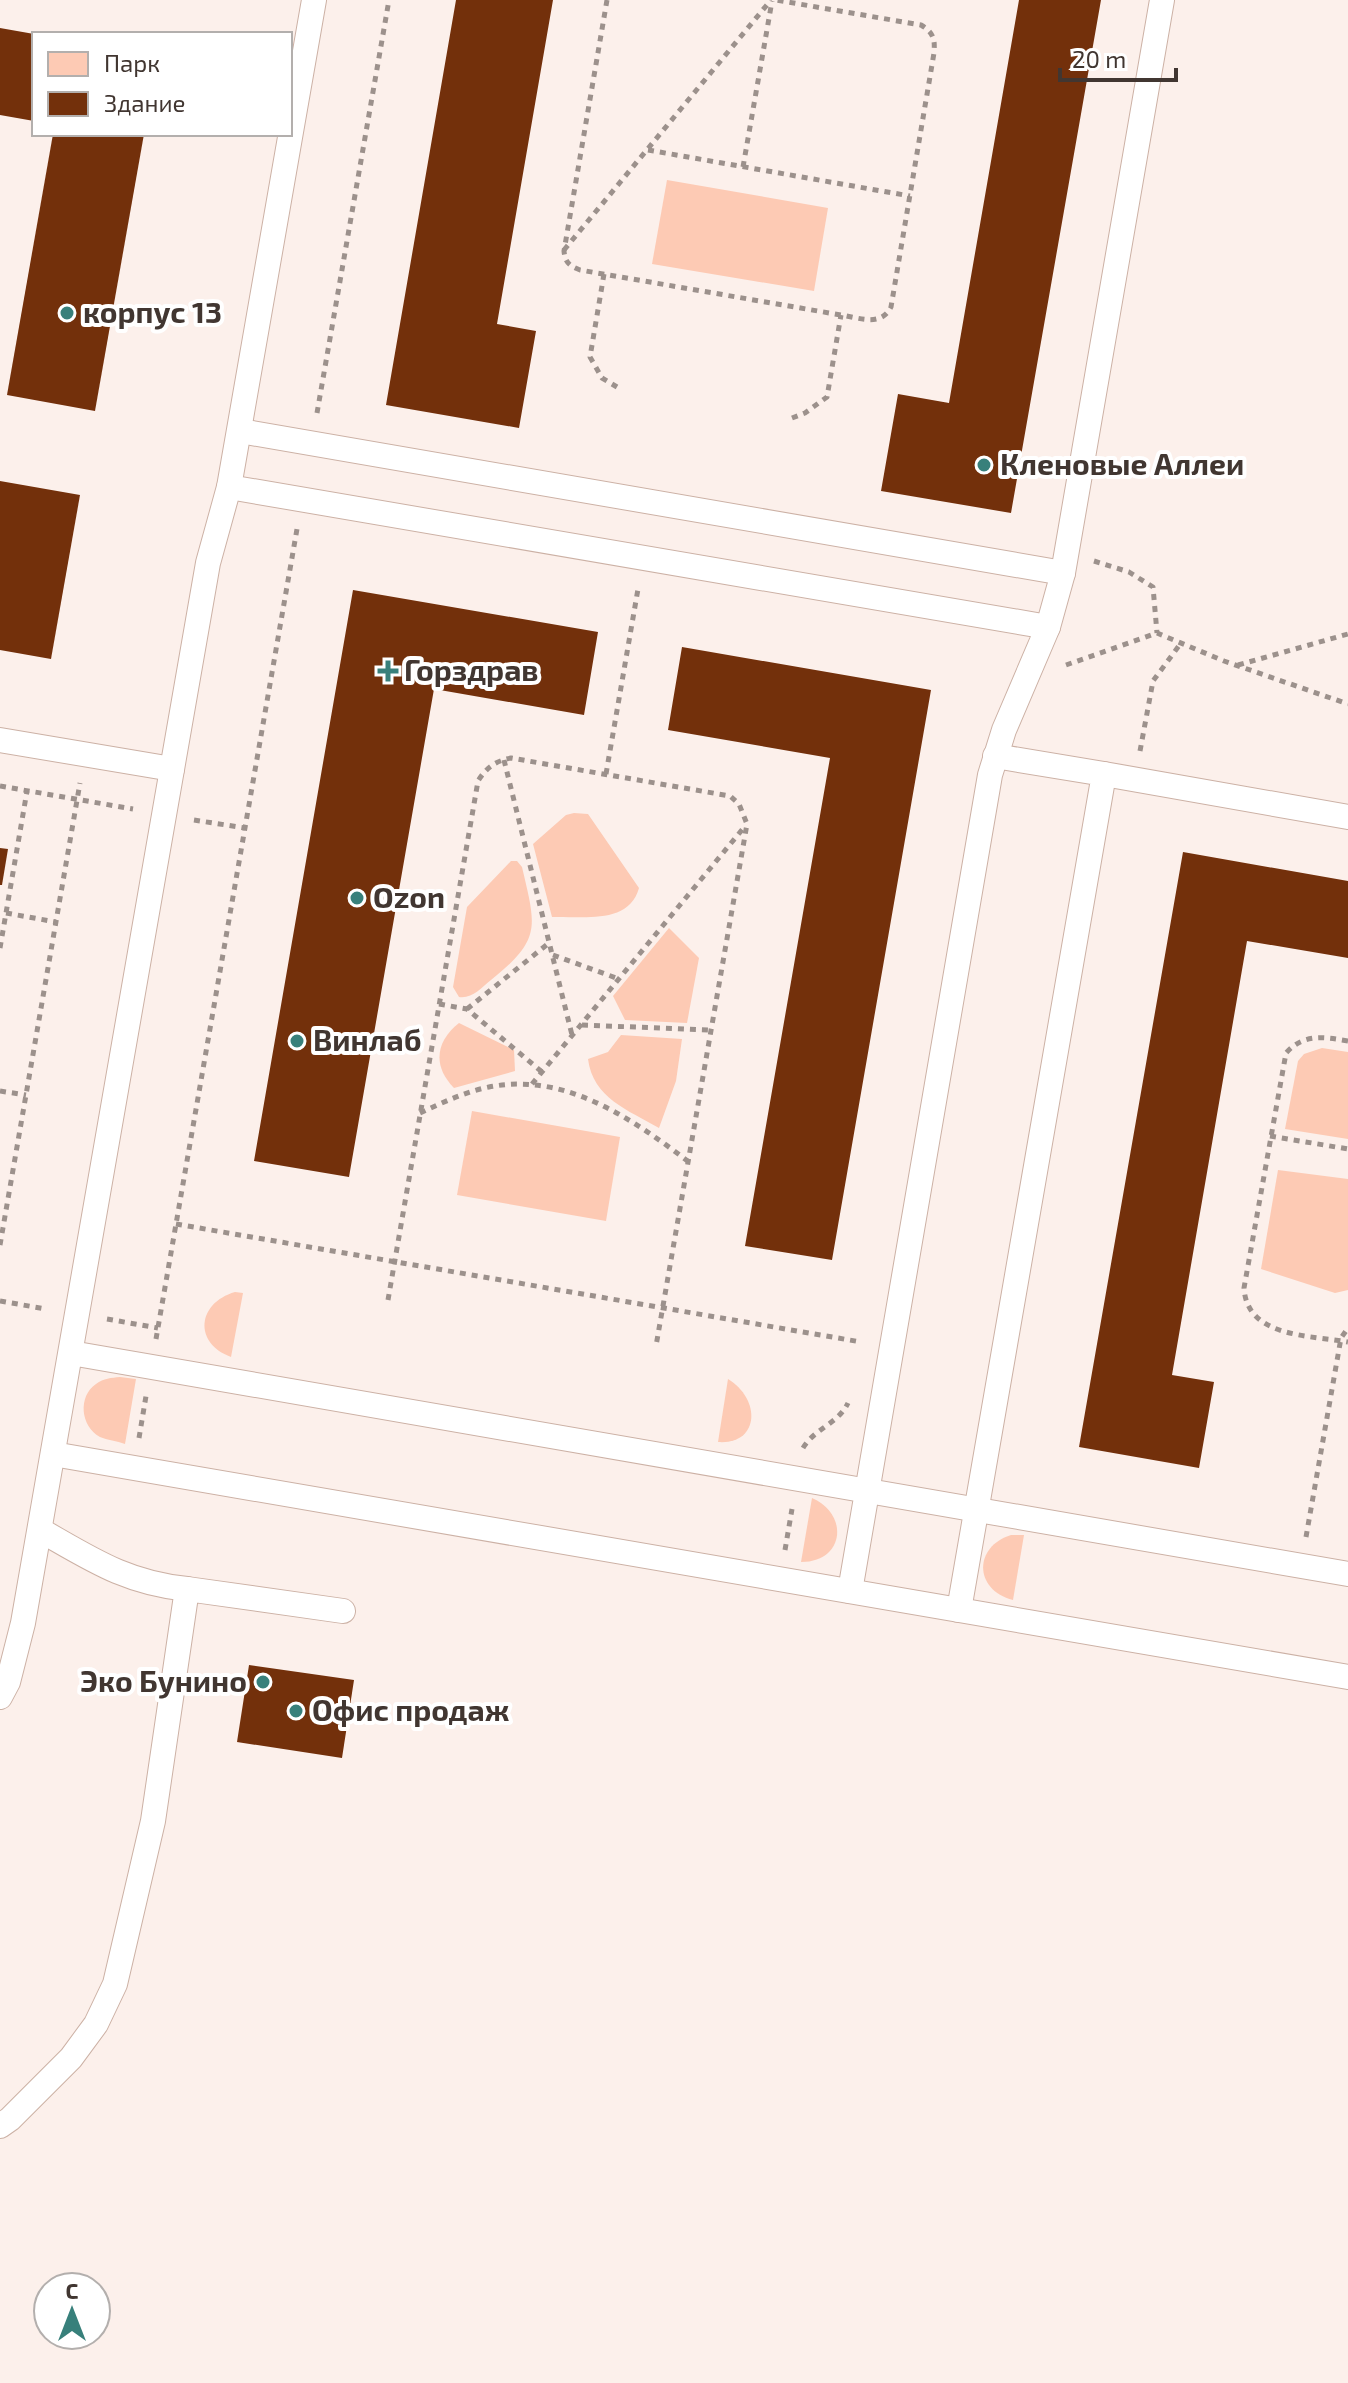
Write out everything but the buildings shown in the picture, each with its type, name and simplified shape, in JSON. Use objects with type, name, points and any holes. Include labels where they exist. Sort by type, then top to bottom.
[{"type":"lane","points":[[292,128],[314,0]]},
{"type":"lane","points":[[850,1591],[995,756],[1048,627],[1064,563],[1162,0]]},
{"type":"lane","points":[[0,1697],[8,1682],[23,1623],[210,554],[229,487],[240,431],[291,136]]},
{"type":"lane","points":[[240,431],[1064,563]]},
{"type":"lane","points":[[229,487],[1048,627]]},
{"type":"lane","points":[[0,740],[172,769]]},
{"type":"lane","points":[[995,756],[1348,817]]},
{"type":"lane","points":[[959,1610],[1104,774]]},
{"type":"lane","points":[[71,1353],[1348,1574]]},
{"type":"lane","points":[[53,1454],[1348,1677]]},
{"type":"lane","points":[[40,1530],[121,1575],[156,1585],[343,1611]]},
{"type":"lane","points":[[0,2126],[71,2058],[96,2024],[115,1984],[153,1821],[187,1589]]},
{"type":"path","points":[[312,443],[389,0]]},
{"type":"path","points":[[607,0],[564,251],[570,266],[870,320],[881,319],[891,307],[935,38],[930,30],[921,25],[773,0]]},
{"type":"path","points":[[564,251],[773,0]]},
{"type":"path","points":[[743,167],[773,0]]},
{"type":"path","points":[[647,150],[910,196]]},
{"type":"path","points":[[604,274],[590,357],[602,378],[617,387]]},
{"type":"path","points":[[792,418],[827,397],[841,315]]},
{"type":"path","points":[[134,1468],[302,500]]},
{"type":"path","points":[[606,774],[644,559]]},
{"type":"path","points":[[1064,563],[1129,572],[1153,587],[1157,633]]},
{"type":"path","points":[[1028,679],[1157,633],[1348,704]]},
{"type":"path","points":[[1238,665],[1348,634]]},
{"type":"path","points":[[1134,779],[1153,681],[1181,643]]},
{"type":"path","points":[[0,1245],[85,754]]},
{"type":"path","points":[[388,1300],[478,781],[485,770],[511,758],[606,774],[730,796],[739,804],[747,824],[656,1346]]},
{"type":"path","points":[[504,760],[572,1035]]},
{"type":"path","points":[[0,786],[245,828]]},
{"type":"path","points":[[0,948],[27,791]]},
{"type":"path","points":[[532,1084],[747,824]]},
{"type":"path","points":[[6,913],[56,922]]},
{"type":"path","points":[[467,1009],[549,943]]},
{"type":"path","points":[[552,954],[619,979]]},
{"type":"path","points":[[439,1004],[467,1009],[542,1072]]},
{"type":"path","points":[[581,1025],[711,1030]]},
{"type":"path","points":[[1348,1041],[1307,1037],[1286,1053],[1244,1288],[1248,1309],[1257,1320],[1274,1329],[1348,1342]]},
{"type":"path","points":[[420,1113],[457,1096],[487,1088],[532,1084],[568,1092],[610,1110],[648,1132],[689,1162]]},
{"type":"path","points":[[0,1091],[26,1095]]},
{"type":"path","points":[[1270,1136],[1348,1149]]},
{"type":"path","points":[[176,1224],[892,1348]]},
{"type":"path","points":[[1301,1566],[1340,1340],[1348,1328]]},
{"type":"green space","points":[[667,180],[828,208],[814,291],[652,264]]},
{"type":"green space","points":[[588,814],[639,888],[634,900],[615,913],[590,917],[552,917],[533,844],[566,815]]},
{"type":"green space","points":[[511,861],[517,861],[522,867],[530,904],[531,931],[527,942],[508,966],[480,989],[472,995],[459,997],[453,987],[467,907]]},
{"type":"green space","points":[[669,928],[699,958],[687,1023],[625,1020],[613,996]]},
{"type":"green space","points":[[459,1023],[514,1050],[515,1071],[454,1088],[442,1071],[440,1054],[445,1038]]},
{"type":"green space","points":[[621,1035],[682,1039],[676,1081],[659,1128],[624,1109],[604,1093],[591,1072],[588,1059],[608,1052]]},
{"type":"green space","points":[[1322,1048],[1348,1052],[1348,1139],[1285,1129],[1298,1061],[1304,1054]]},
{"type":"green space","points":[[472,1111],[620,1137],[606,1221],[457,1195]]},
{"type":"green space","points":[[1278,1170],[1348,1179],[1348,1290],[1335,1293],[1261,1269]]},
{"type":"green space","points":[[235,1292],[243,1293],[231,1357],[210,1342],[204,1323],[213,1305]]},
{"type":"green space","points":[[120,1377],[136,1379],[125,1444],[93,1432],[84,1411],[90,1389],[102,1381]]},
{"type":"green space","points":[[728,1379],[747,1398],[751,1420],[742,1436],[732,1441],[718,1442]]},
{"type":"green space","points":[[812,1498],[832,1515],[837,1536],[826,1554],[801,1562]]},
{"type":"green space","points":[[1011,1535],[1024,1535],[1013,1600],[991,1587],[983,1568],[990,1549]]},
{"type":"place","name":"корпус 13","points":[[67,313]]},
{"type":"place","name":"Кленовые Аллеи","points":[[984,465]]},
{"type":"place","name":"Горздрав","points":[[388,671]]},
{"type":"place","name":"Ozon","points":[[357,898]]},
{"type":"place","name":"Винлаб","points":[[297,1041]]},
{"type":"place","name":"Эко Бунино","points":[[263,1682]]},
{"type":"place","name":"Офис продаж","points":[[296,1711]]}]
